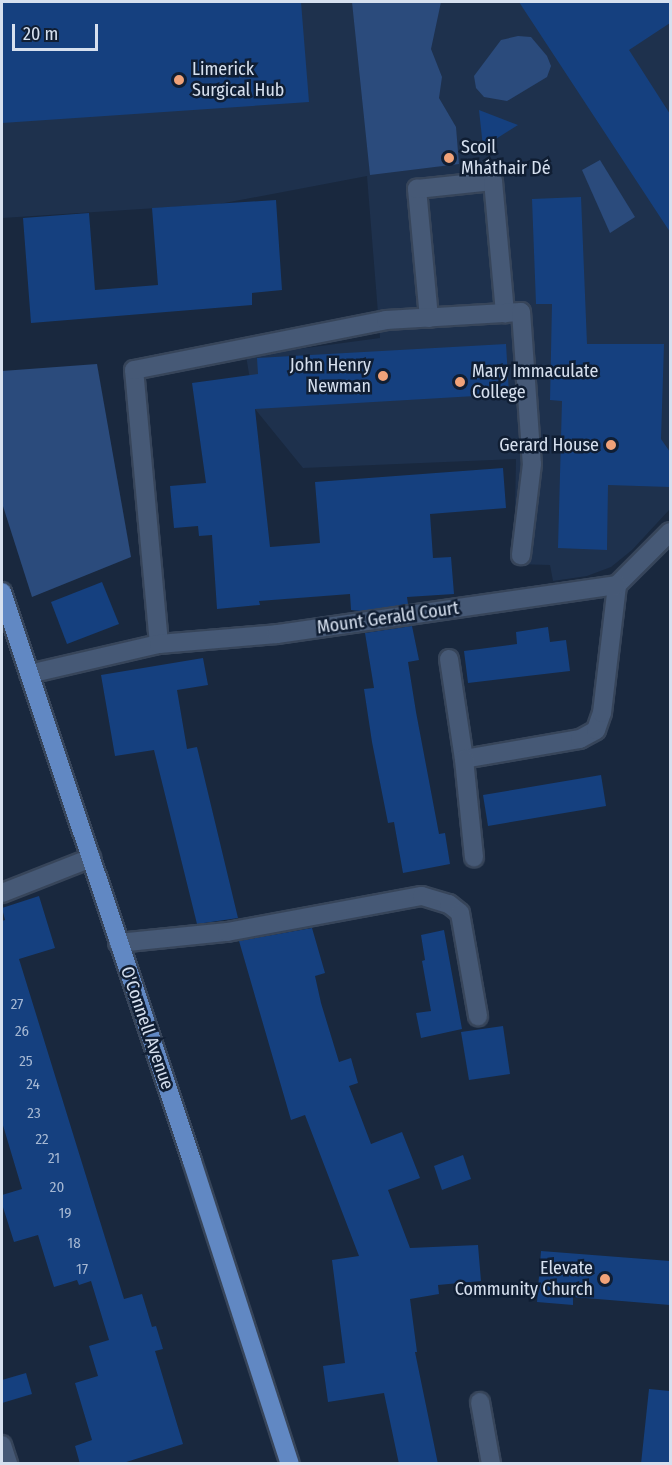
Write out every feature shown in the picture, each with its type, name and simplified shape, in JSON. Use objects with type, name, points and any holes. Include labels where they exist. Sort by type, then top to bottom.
[{"type":"main road","name":"O'Connell Avenue","points":[[2,592],[200,1183],[290,1464]]},
{"type":"street","points":[[429,318],[417,189],[493,181],[506,313]]},
{"type":"street","points":[[159,644],[134,370],[386,320],[521,312],[532,464],[521,555]]},
{"type":"street","points":[[464,759],[580,739],[596,730],[602,713],[617,585],[670,532]]},
{"type":"street","name":"Mount Gerald Court","points":[[29,674],[159,644],[277,634],[617,585]]},
{"type":"street","points":[[449,659],[464,759],[474,857]]},
{"type":"street","points":[[2,892],[91,858]]},
{"type":"street","points":[[118,943],[227,932],[422,896],[449,904],[460,913],[478,1016]]},
{"type":"street","points":[[480,1402],[491,1464]]},
{"type":"street","points":[[2,1445],[8,1464]]},
{"type":"shaded area","points":[[2,2],[670,2],[670,509],[632,550],[611,567],[587,576],[553,581],[550,565],[514,564],[516,459],[303,468],[255,409],[246,356],[380,338],[367,176],[219,204],[2,218]]},
{"type":"shaded area","points":[[352,2],[441,2],[431,49],[442,77],[439,98],[456,127],[459,164],[370,175]]},
{"type":"shaded area","points":[[518,36],[531,37],[547,56],[551,66],[547,77],[507,101],[484,97],[476,88],[474,76],[501,40]]},
{"type":"shaded area","points":[[600,160],[635,217],[610,233],[582,170]]},
{"type":"shaded area","points":[[97,364],[131,557],[32,597],[2,503],[2,371]]},
{"type":"building","points":[[2,2],[301,2],[309,102],[2,123]]},
{"type":"building","name":"Scoil Mháthair Dé","points":[[519,2],[670,2],[670,23],[629,50],[670,114],[670,232]]},
{"type":"building","points":[[479,110],[518,125],[483,147]]},
{"type":"building","points":[[581,197],[587,344],[664,344],[661,439],[670,452],[670,487],[608,485],[607,550],[558,548],[562,401],[550,400],[552,304],[536,304],[532,199]]},
{"type":"building","points":[[276,200],[282,290],[252,293],[252,305],[31,323],[23,218],[89,213],[95,290],[158,285],[152,208]]},
{"type":"building","points":[[506,344],[509,394],[255,409],[270,547],[320,543],[315,482],[503,468],[506,508],[430,514],[433,558],[451,557],[454,594],[407,597],[408,604],[361,611],[351,610],[350,594],[259,601],[260,605],[217,609],[212,535],[199,536],[198,526],[174,528],[170,486],[206,483],[192,383],[258,374],[257,358]]},
{"type":"building","points":[[102,582],[119,624],[67,644],[51,602]]},
{"type":"building","points":[[412,626],[419,660],[408,662],[439,834],[445,833],[450,864],[403,873],[394,822],[388,823],[372,742],[364,689],[374,688],[365,633]]},
{"type":"building","points":[[548,627],[550,642],[566,640],[570,671],[468,683],[464,651],[517,644],[516,632]]},
{"type":"building","points":[[203,658],[208,685],[177,690],[187,749],[197,747],[238,918],[197,924],[154,750],[115,756],[101,675]]},
{"type":"building","points":[[601,775],[606,806],[488,826],[483,795]]},
{"type":"building","points":[[39,896],[55,948],[19,959],[124,1299],[142,1294],[152,1327],[156,1326],[163,1349],[155,1351],[183,1444],[120,1464],[80,1464],[75,1446],[92,1440],[75,1383],[98,1376],[89,1346],[109,1340],[91,1281],[79,1285],[77,1280],[54,1287],[38,1235],[14,1242],[2,1204],[2,1195],[22,1189],[2,1122],[2,921],[5,920],[2,908]]},
{"type":"building","points":[[312,928],[325,973],[315,976],[321,1003],[339,1062],[351,1058],[358,1083],[349,1086],[371,1144],[402,1132],[420,1178],[388,1190],[410,1248],[478,1245],[481,1281],[438,1285],[439,1294],[410,1299],[417,1352],[415,1352],[438,1464],[399,1464],[384,1393],[328,1402],[323,1366],[345,1363],[332,1260],[359,1256],[305,1115],[291,1120],[239,941]]},
{"type":"building","points":[[444,930],[462,1029],[421,1038],[416,1013],[431,1011],[422,961],[425,960],[421,935]]},
{"type":"building","points":[[503,1026],[510,1074],[469,1080],[461,1032]]},
{"type":"building","points":[[463,1155],[471,1179],[442,1190],[434,1166]]},
{"type":"building","name":"Elevate Community Church","points":[[541,1251],[670,1261],[670,1305],[573,1297],[573,1305],[537,1302]]},
{"type":"building","points":[[26,1373],[32,1394],[2,1403],[2,1380]]},
{"type":"building","points":[[649,1389],[670,1391],[670,1464],[641,1464]]},
{"type":"place","name":"Limerick Surgical Hub","points":[[179,80]]},
{"type":"place","name":"Scoil Mháthair Dé","points":[[449,158]]},
{"type":"place","name":"John Henry Newman","points":[[383,376]]},
{"type":"place","name":"Mary Immaculate College","points":[[460,382]]},
{"type":"place","name":"Gerard House","points":[[611,445]]},
{"type":"place","name":"Elevate Community Church","points":[[605,1279]]}]
